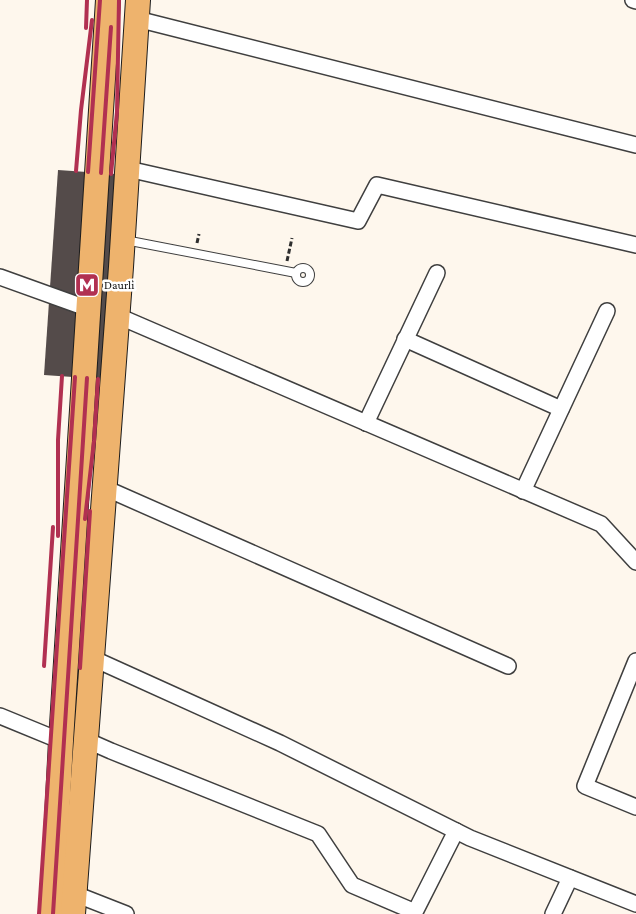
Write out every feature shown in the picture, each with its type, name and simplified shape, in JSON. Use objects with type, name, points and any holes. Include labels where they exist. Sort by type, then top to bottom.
[{"type":"main road","points":[[52,914],[61,741],[108,0]]},
{"type":"main road","points":[[74,904],[118,316],[138,9]]},
{"type":"street","points":[[138,9],[636,145]]},
{"type":"street","points":[[128,169],[358,220],[378,185],[636,245]]},
{"type":"street","points":[[366,423],[437,274]]},
{"type":"street","points":[[0,277],[89,309]]},
{"type":"street","points":[[523,490],[607,311]]},
{"type":"street","points":[[118,316],[601,524],[636,562]]},
{"type":"street","points":[[405,339],[561,409]]},
{"type":"street","points":[[105,488],[508,666]]},
{"type":"street","points":[[92,658],[280,743],[470,838],[636,905],[633,914]]},
{"type":"street","points":[[635,666],[585,786],[636,806]]},
{"type":"street","points":[[0,716],[61,741]]},
{"type":"street","points":[[86,740],[318,834],[352,885],[415,912],[456,831]]},
{"type":"street","points":[[553,914],[570,878]]},
{"type":"street","points":[[74,904],[126,914]]},
{"type":"lane","points":[[123,240],[296,274]]},
{"type":"path","points":[[285,271],[292,238]]},
{"type":"building","name":"Daurli","points":[[58,170],[130,175],[116,380],[44,375]]},
{"type":"railway","points":[[86,28],[87,0]]},
{"type":"railway","points":[[88,172],[100,0]]},
{"type":"railway","points":[[111,174],[117,112],[119,0]]},
{"type":"railway","points":[[76,171],[92,20]]},
{"type":"railway","points":[[101,173],[111,27]]},
{"type":"railway","points":[[58,536],[58,440],[62,376]]},
{"type":"railway","points":[[39,914],[75,377]]},
{"type":"railway","points":[[53,914],[87,378]]},
{"type":"railway","points":[[85,519],[94,441],[98,379]]},
{"type":"railway","points":[[80,668],[90,511]]},
{"type":"railway","points":[[44,666],[53,527]]},
{"type":"place","name":"Daurli","points":[[87,285]]}]
